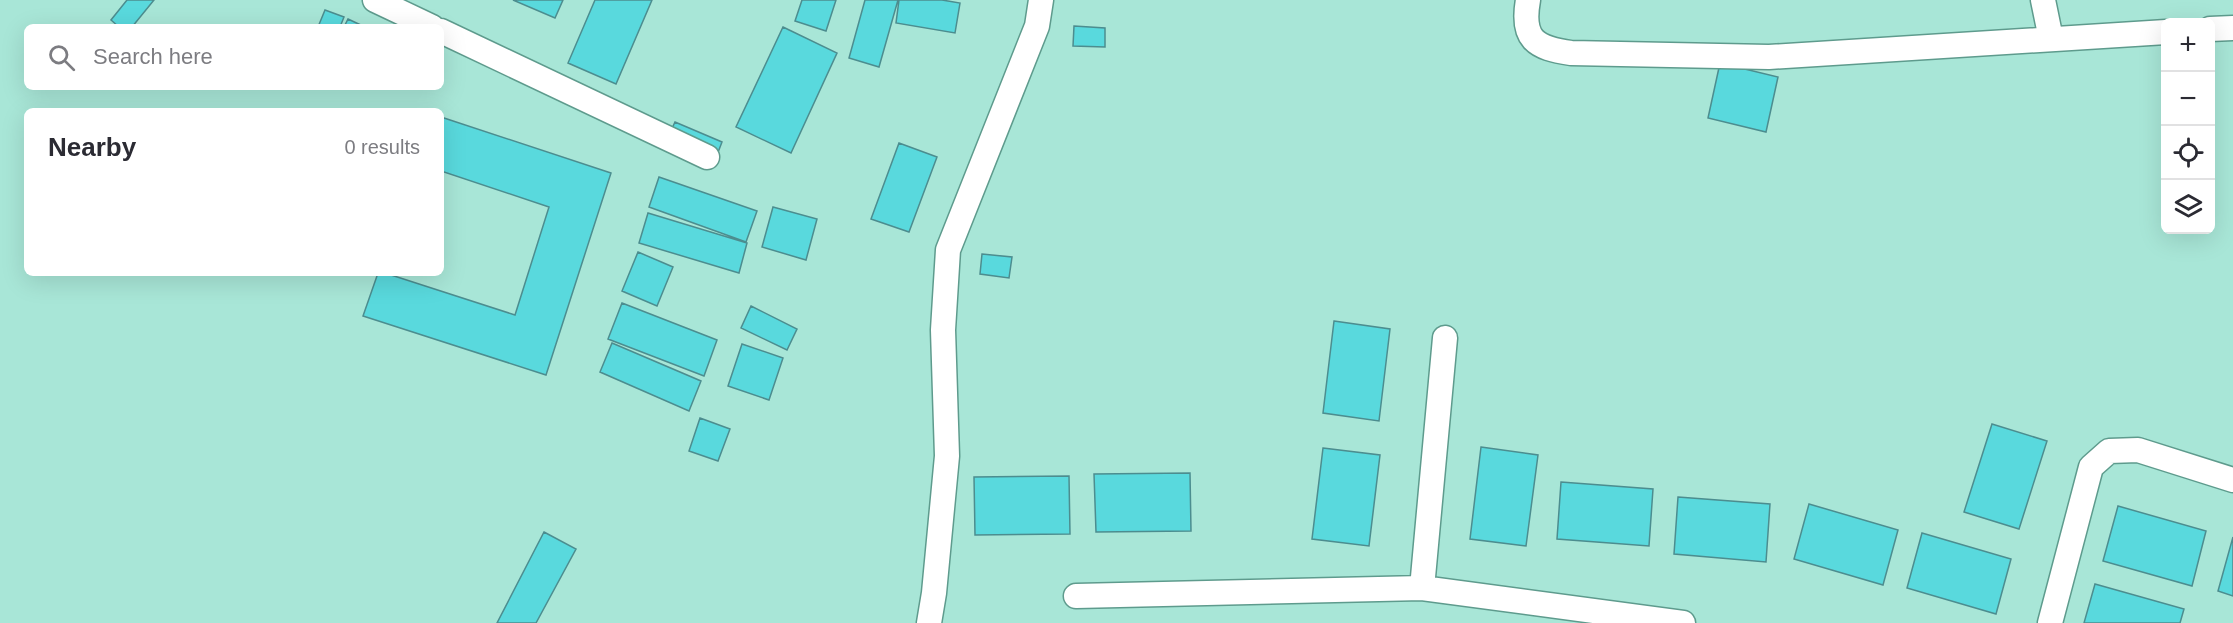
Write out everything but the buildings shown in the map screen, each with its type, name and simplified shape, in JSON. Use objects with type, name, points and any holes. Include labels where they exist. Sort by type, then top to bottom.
[{"type":"street","points":[[375,0],[426,24]]},
{"type":"street","points":[[928,623],[934,592],[947,456],[943,330],[948,250],[1037,26],[1041,0]]},
{"type":"street","points":[[1528,0],[1525,27],[1535,43],[1551,50],[1571,53],[1769,57],[2161,32]]},
{"type":"street","points":[[2043,0],[2051,39]]},
{"type":"street","points":[[2215,29],[2233,28]]},
{"type":"street","points":[[444,32],[707,157]]},
{"type":"street","points":[[1422,588],[1445,338]]},
{"type":"street","points":[[2050,623],[2091,467],[2109,452],[2138,450],[2233,480]]},
{"type":"street","points":[[1076,596],[1422,588],[1683,623]]}]
